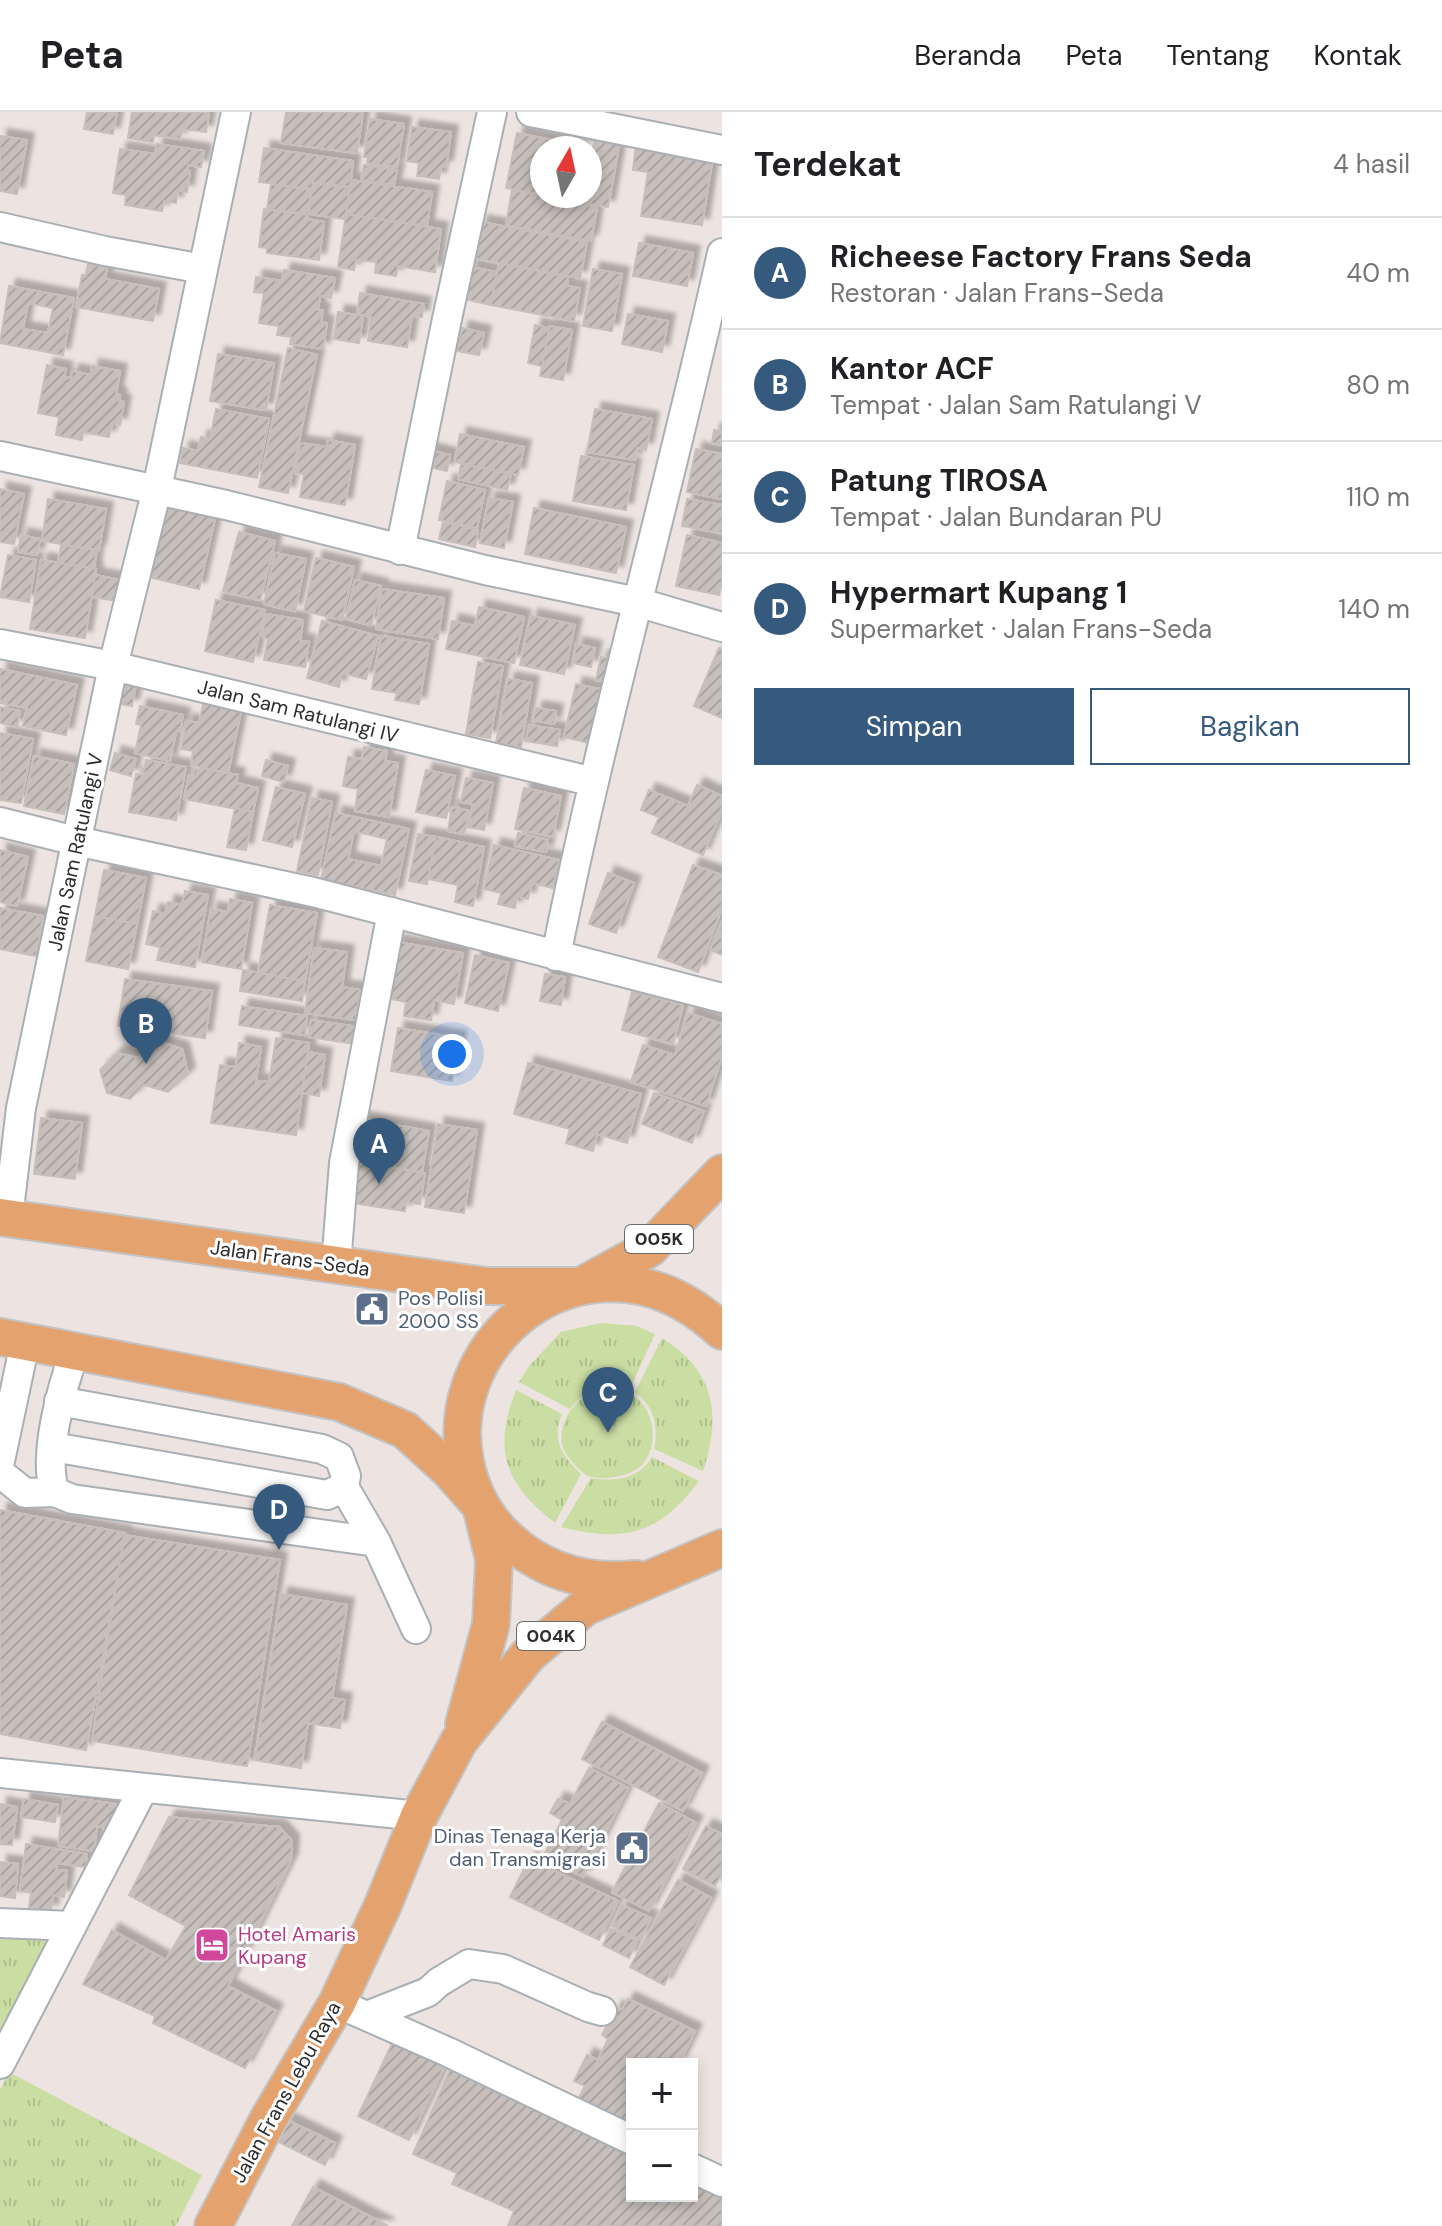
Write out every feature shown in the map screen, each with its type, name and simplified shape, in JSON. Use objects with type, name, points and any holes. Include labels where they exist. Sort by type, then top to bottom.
[{"type":"main road","name":"005K","points":[[581,1286],[650,1248],[722,1173]]},
{"type":"main road","name":"Jalan Frans-Seda","points":[[4,1218],[486,1286],[581,1286]]},
{"type":"main road","points":[[481,1506],[468,1477],[462,1447],[462,1416],[469,1385],[482,1357],[501,1331],[524,1311],[551,1295],[581,1286],[613,1283],[644,1286],[674,1296],[701,1312],[722,1331]]},
{"type":"main road","points":[[13,1340],[339,1402],[405,1430],[450,1471],[500,1531],[523,1552],[565,1573],[611,1582],[642,1579],[722,1548]]},
{"type":"main road","name":"Jalan Frans Lebu Raya","points":[[459,1741],[491,1624],[494,1559],[481,1506]]},
{"type":"main road","points":[[672,1569],[699,1554],[722,1534]]},
{"type":"main road","name":"Jalan Frans Lebu Raya","points":[[213,2226],[269,2118],[352,2009],[383,1905],[419,1816],[459,1741],[528,1655],[585,1607],[672,1569]]},
{"type":"street","name":"Jalan Sam Ratulangi V","points":[[4,1218],[21,1108],[76,841],[113,666],[157,489],[236,112]]},
{"type":"street","points":[[400,550],[492,112]]},
{"type":"street","points":[[531,112],[722,150]]},
{"type":"street","points":[[0,227],[203,269]]},
{"type":"street","points":[[556,956],[594,782],[697,367],[722,253]]},
{"type":"street","points":[[0,456],[157,489],[400,550],[637,602],[722,627]]},
{"type":"street","name":"Jalan Sam Ratulangi IV","points":[[0,644],[113,666],[594,782]]},
{"type":"street","points":[[0,822],[313,892],[722,998]]},
{"type":"street","points":[[336,1265],[344,1163],[392,912]]},
{"type":"street","points":[[0,1461],[13,1340]]},
{"type":"street","points":[[55,1492],[51,1481],[59,1401],[75,1352]]},
{"type":"street","points":[[59,1401],[322,1449],[339,1457],[346,1476],[344,1487],[376,1542],[416,1629]]},
{"type":"street","points":[[53,1447],[327,1495],[344,1487]]},
{"type":"street","points":[[0,1473],[25,1493],[55,1492],[72,1499],[376,1542]]},
{"type":"street","points":[[0,1773],[419,1816]]},
{"type":"street","points":[[0,2064],[143,1789]]},
{"type":"street","points":[[0,1923],[72,1926]]},
{"type":"street","points":[[352,2009],[428,1992],[469,1964],[503,1969],[602,2011]]},
{"type":"street","points":[[352,2009],[626,2137]]},
{"type":"street","points":[[698,2171],[722,2182]]},
{"type":"green space","points":[[601,1323],[637,1326],[655,1334],[630,1389],[611,1388],[590,1392],[570,1409],[519,1382],[529,1366],[561,1332]]},
{"type":"green space","points":[[662,1338],[693,1365],[710,1396],[712,1431],[703,1471],[654,1449],[654,1418],[647,1404],[635,1392]]},
{"type":"green space","points":[[516,1390],[562,1414],[558,1432],[560,1447],[581,1474],[555,1523],[524,1494],[508,1465],[505,1431]]},
{"type":"green space","points":[[595,1391],[630,1394],[646,1409],[652,1429],[651,1449],[641,1466],[630,1473],[616,1477],[588,1476],[566,1454],[562,1446],[563,1428],[570,1411],[583,1397]]},
{"type":"green space","points":[[652,1457],[699,1481],[670,1513],[639,1530],[622,1533],[583,1532],[561,1527],[591,1478],[609,1480],[626,1477],[640,1470]]},
{"type":"green space","points":[[0,1937],[52,1942],[0,2043]]},
{"type":"green space","points":[[9,2072],[202,2175],[176,2226],[0,2226],[0,2090]]},
{"type":"building","points":[[87,112],[117,112],[113,134],[84,129]]},
{"type":"building","points":[[132,112],[209,112],[206,132],[182,129],[180,139],[154,135],[153,142],[128,138]]},
{"type":"building","points":[[286,112],[363,112],[357,153],[281,143]]},
{"type":"building","points":[[370,119],[404,124],[397,167],[367,163],[368,157],[364,157]]},
{"type":"building","points":[[412,127],[451,132],[446,167],[441,167],[439,179],[417,176],[419,163],[407,161]]},
{"type":"building","points":[[517,133],[532,136],[530,193],[506,188]]},
{"type":"building","points":[[0,136],[27,140],[17,194],[0,191]]},
{"type":"building","points":[[602,138],[620,141],[608,207],[602,206]]},
{"type":"building","points":[[157,144],[204,151],[201,167],[188,165],[187,192],[178,190],[176,203],[164,201],[162,211],[125,205],[126,195],[113,193],[120,149],[155,154]]},
{"type":"building","points":[[636,145],[652,148],[652,152],[712,162],[702,225],[641,216],[648,172],[633,170]]},
{"type":"building","points":[[264,148],[353,161],[350,187],[313,182],[312,189],[259,182]]},
{"type":"building","points":[[364,165],[397,170],[394,185],[361,180]]},
{"type":"building","points":[[351,180],[432,192],[427,226],[346,214]]},
{"type":"building","points":[[313,183],[350,188],[345,219],[309,214]]},
{"type":"building","points":[[271,184],[311,190],[308,214],[267,209]]},
{"type":"building","points":[[512,190],[530,194],[530,208],[597,208],[591,241],[506,225]]},
{"type":"building","points":[[264,209],[308,215],[307,219],[324,222],[319,260],[267,253],[267,248],[259,247]]},
{"type":"building","points":[[346,214],[441,229],[435,272],[398,266],[396,276],[375,273],[376,262],[356,260],[354,270],[338,267]]},
{"type":"building","points":[[481,222],[587,242],[580,278],[474,258]]},
{"type":"building","points":[[639,243],[693,253],[687,286],[633,276]]},
{"type":"building","points":[[499,263],[568,277],[567,286],[580,288],[574,321],[491,305]]},
{"type":"building","points":[[88,264],[107,267],[105,279],[159,289],[153,321],[76,307],[82,275],[86,276]]},
{"type":"building","points":[[470,267],[497,272],[491,305],[464,299]]},
{"type":"building","points":[[593,269],[622,274],[612,331],[583,326]]},
{"type":"building","points":[[284,270],[335,278],[331,298],[320,296],[318,310],[323,310],[321,322],[327,323],[323,349],[290,344],[291,337],[277,335],[279,326],[259,323],[264,293],[254,292],[256,277],[282,281]]},
{"type":"building","points":[[9,286],[74,298],[63,355],[0,343]],"holes":[[[28,303],[53,308],[48,333],[23,329]]]},
{"type":"building","points":[[360,293],[424,304],[422,317],[412,316],[407,347],[368,341],[371,317],[357,314]]},
{"type":"building","points":[[338,312],[363,316],[359,343],[334,339]]},
{"type":"building","points":[[628,314],[668,321],[662,352],[622,344]]},
{"type":"building","points":[[535,325],[549,328],[542,366],[528,363]]},
{"type":"building","points":[[550,326],[572,330],[563,380],[540,376]]},
{"type":"building","points":[[462,328],[484,333],[479,355],[457,351]]},
{"type":"building","points":[[288,348],[317,355],[288,493],[259,487]]},
{"type":"building","points":[[218,354],[274,363],[266,410],[210,401]]},
{"type":"building","points":[[47,365],[66,369],[64,377],[71,378],[72,371],[91,375],[92,366],[120,371],[116,394],[120,395],[119,401],[124,402],[120,425],[112,423],[109,437],[83,432],[82,440],[56,435],[59,417],[38,413]]},
{"type":"building","points":[[216,409],[269,419],[257,478],[180,463],[183,448],[198,451],[201,437],[210,439]]},
{"type":"building","points":[[595,409],[652,419],[646,450],[637,448],[635,460],[587,452]]},
{"type":"building","points":[[714,430],[722,431],[722,445],[712,443]]},
{"type":"building","points":[[460,434],[524,447],[518,475],[455,462]]},
{"type":"building","points":[[328,440],[355,445],[345,505],[300,497],[304,474],[295,473],[300,443],[327,447]]},
{"type":"building","points":[[696,449],[722,454],[722,499],[687,492]]},
{"type":"building","points":[[429,450],[450,455],[447,471],[425,466]]},
{"type":"building","points":[[581,456],[634,465],[626,510],[573,501]]},
{"type":"building","points":[[461,464],[511,474],[507,490],[458,479]]},
{"type":"building","points":[[447,481],[485,490],[477,528],[439,520]]},
{"type":"building","points":[[0,489],[24,494],[14,544],[0,542]]},
{"type":"building","points":[[489,498],[513,502],[504,548],[480,543]]},
{"type":"building","points":[[48,499],[106,509],[99,550],[42,541]]},
{"type":"building","points":[[687,499],[722,505],[722,533],[682,526]]},
{"type":"building","points":[[166,502],[216,514],[199,589],[149,577]]},
{"type":"building","points":[[534,508],[626,527],[616,573],[525,554]]},
{"type":"building","points":[[443,522],[478,530],[475,547],[439,539]]},
{"type":"building","points":[[239,532],[275,541],[260,600],[223,591]]},
{"type":"building","points":[[21,535],[40,539],[37,555],[18,552]]},
{"type":"building","points":[[687,535],[722,543],[719,595],[676,586]]},
{"type":"building","points":[[61,545],[97,550],[94,568],[58,563]]},
{"type":"building","points":[[275,553],[306,559],[295,611],[264,604]]},
{"type":"building","points":[[8,555],[36,560],[29,602],[0,597]]},
{"type":"building","points":[[316,558],[354,567],[342,620],[304,611]]},
{"type":"building","points":[[41,560],[96,569],[85,638],[30,629]]},
{"type":"building","points":[[95,575],[121,580],[118,601],[92,597]]},
{"type":"building","points":[[355,580],[381,586],[371,625],[346,619]]},
{"type":"building","points":[[382,589],[444,598],[438,639],[376,629]]},
{"type":"building","points":[[216,600],[265,610],[253,662],[205,651]]},
{"type":"building","points":[[479,607],[524,617],[514,663],[446,649],[452,621],[475,626]]},
{"type":"building","points":[[266,614],[303,620],[300,641],[309,642],[305,667],[264,660],[268,639],[262,637]]},
{"type":"building","points":[[531,616],[575,625],[564,674],[520,665]]},
{"type":"building","points":[[322,621],[378,636],[366,679],[342,673],[339,687],[307,678]]},
{"type":"building","points":[[381,636],[429,644],[419,704],[395,700],[397,693],[372,689]]},
{"type":"building","points":[[576,644],[595,648],[591,667],[573,663]]},
{"type":"building","points":[[719,648],[722,649],[722,718],[694,706]]},
{"type":"building","points":[[601,657],[618,660],[613,683],[596,680]]},
{"type":"building","points":[[478,662],[503,666],[490,738],[466,734]]},
{"type":"building","points":[[0,669],[77,685],[66,735],[23,726],[27,708],[0,703]]},
{"type":"building","points":[[119,676],[137,679],[132,706],[115,703]]},
{"type":"building","points":[[508,679],[532,683],[521,747],[496,743]]},
{"type":"building","points":[[576,684],[609,691],[597,745],[564,737]]},
{"type":"building","points":[[205,695],[243,702],[228,773],[191,765],[193,751],[181,749],[186,721],[199,723]]},
{"type":"building","points":[[140,706],[183,715],[170,761],[135,753],[141,725],[136,724]]},
{"type":"building","points":[[0,707],[20,711],[17,727],[0,723]]},
{"type":"building","points":[[536,708],[556,711],[554,724],[533,720]]},
{"type":"building","points":[[529,725],[560,730],[557,746],[526,741]]},
{"type":"building","points":[[0,733],[33,739],[21,803],[0,800]]},
{"type":"building","points":[[364,747],[387,751],[385,761],[398,763],[389,817],[355,811],[358,789],[343,786],[348,757],[362,759]]},
{"type":"building","points":[[115,753],[136,759],[131,776],[110,770]]},
{"type":"building","points":[[34,756],[74,764],[64,814],[24,806]]},
{"type":"building","points":[[146,760],[186,767],[176,820],[129,812],[136,774],[143,775]]},
{"type":"building","points":[[266,760],[288,766],[284,782],[262,776]]},
{"type":"building","points":[[199,768],[238,775],[236,783],[258,788],[253,812],[184,799],[189,775],[197,777]]},
{"type":"building","points":[[426,770],[455,776],[446,818],[416,812]]},
{"type":"building","points":[[466,778],[493,783],[484,830],[468,827],[473,804],[461,802]]},
{"type":"building","points":[[697,785],[722,796],[722,810],[703,855],[652,833],[659,817],[641,810],[649,790],[688,806]]},
{"type":"building","points":[[276,787],[305,794],[292,847],[263,840]]},
{"type":"building","points":[[524,788],[561,796],[553,837],[515,829]]},
{"type":"building","points":[[312,798],[332,802],[318,875],[297,871]]},
{"type":"building","points":[[452,807],[469,811],[464,834],[448,831]]},
{"type":"building","points":[[235,808],[253,812],[246,850],[227,847]]},
{"type":"building","points":[[336,813],[409,829],[395,895],[321,879]],"holes":[[[354,831],[387,839],[381,866],[348,859]]]},
{"type":"building","points":[[518,833],[548,840],[546,852],[515,846]]},
{"type":"building","points":[[418,834],[436,837],[427,884],[409,881]]},
{"type":"building","points":[[436,837],[484,847],[473,906],[455,902],[458,885],[428,879]]},
{"type":"building","points":[[494,845],[559,860],[553,888],[532,883],[528,899],[517,896],[515,908],[498,904],[501,893],[484,889]]},
{"type":"building","points":[[0,850],[28,857],[17,906],[0,902]]},
{"type":"building","points":[[693,865],[722,875],[722,908],[698,972],[658,957]]},
{"type":"building","points":[[104,870],[146,878],[137,924],[95,916]]},
{"type":"building","points":[[608,873],[634,883],[616,933],[589,924]]},
{"type":"building","points":[[185,891],[208,895],[195,967],[157,960],[160,947],[146,944],[153,911],[165,914],[168,902],[182,905]]},
{"type":"building","points":[[230,899],[252,903],[241,969],[202,962],[211,909],[228,912]]},
{"type":"building","points":[[270,905],[317,913],[305,981],[258,973]]},
{"type":"building","points":[[0,908],[43,916],[36,956],[0,949]]},
{"type":"building","points":[[95,916],[137,924],[128,969],[86,961]]},
{"type":"building","points":[[722,921],[722,955],[710,950]]},
{"type":"building","points":[[396,942],[463,953],[454,1004],[434,1000],[431,1020],[404,1016],[406,1002],[387,998]]},
{"type":"building","points":[[314,948],[347,952],[342,987],[360,990],[356,1020],[305,1013]]},
{"type":"building","points":[[475,955],[509,963],[498,1011],[465,1003]]},
{"type":"building","points":[[243,970],[305,981],[302,1001],[240,991]]},
{"type":"building","points":[[545,974],[565,977],[561,1005],[540,1001]]},
{"type":"building","points":[[125,979],[212,991],[205,1038],[118,1026]]},
{"type":"building","points":[[632,992],[683,1005],[673,1044],[622,1030]]},
{"type":"building","points":[[242,1006],[307,1016],[305,1035],[239,1025]]},
{"type":"building","points":[[688,1013],[722,1024],[722,1056],[706,1106],[631,1082],[643,1045],[675,1055]]},
{"type":"building","points":[[311,1020],[359,1027],[356,1044],[308,1037]]},
{"type":"building","points":[[398,1028],[459,1038],[452,1081],[391,1071]]},
{"type":"building","points":[[276,1038],[309,1043],[296,1135],[211,1123],[220,1065],[236,1067],[239,1043],[261,1047],[256,1081],[269,1082]]},
{"type":"building","points":[[157,1041],[182,1049],[188,1074],[168,1092],[144,1085],[130,1099],[107,1093],[100,1070],[117,1053],[138,1058]]},
{"type":"building","points":[[308,1052],[325,1055],[319,1096],[302,1093]]},
{"type":"building","points":[[528,1063],[641,1094],[627,1143],[597,1134],[593,1151],[566,1143],[570,1129],[514,1114]]},
{"type":"building","points":[[654,1093],[704,1111],[692,1143],[642,1124]]},
{"type":"building","points":[[41,1118],[82,1123],[75,1179],[34,1174]]},
{"type":"building","points":[[357,1118],[429,1131],[422,1172],[350,1160]]},
{"type":"building","points":[[438,1124],[477,1130],[464,1213],[425,1207]]},
{"type":"building","points":[[352,1162],[425,1173],[420,1204],[406,1202],[405,1211],[346,1202]]},
{"type":"building","points":[[0,1510],[125,1533],[86,1750],[0,1734]]},
{"type":"building","points":[[124,1535],[280,1560],[247,1766],[92,1741]]},
{"type":"building","points":[[281,1594],[347,1605],[332,1698],[345,1700],[340,1728],[308,1723],[301,1768],[255,1760]]},
{"type":"building","points":[[602,1722],[702,1773],[683,1811],[582,1759]]},
{"type":"building","points":[[589,1768],[628,1788],[583,1877],[543,1857],[562,1820],[550,1813],[558,1799],[570,1804]]},
{"type":"building","points":[[64,1797],[117,1804],[114,1829],[97,1826],[94,1851],[58,1846]]},
{"type":"building","points":[[24,1799],[58,1805],[55,1822],[21,1817]]},
{"type":"building","points":[[659,1803],[696,1823],[649,1911],[612,1892]]},
{"type":"building","points":[[0,1804],[17,1807],[12,1845],[0,1844]]},
{"type":"building","name":"Hotel Amaris Kupang","points":[[169,1817],[279,1827],[292,1841],[291,1860],[228,1986],[276,2011],[245,2068],[153,2023],[155,2016],[83,1984],[112,1930],[166,1960],[186,1926],[129,1895]]},
{"type":"building","points":[[706,1826],[722,1834],[722,1873],[715,1886],[683,1869]]},
{"type":"building","points":[[26,1844],[87,1854],[86,1867],[57,1863],[56,1870],[67,1871],[64,1897],[53,1895],[51,1911],[29,1908],[31,1893],[20,1891]]},
{"type":"building","points":[[529,1859],[618,1901],[599,1940],[510,1897]]},
{"type":"building","points":[[0,1862],[18,1864],[15,1898],[0,1896]]},
{"type":"building","points":[[678,1880],[711,1898],[664,1985],[630,1967]]},
{"type":"building","points":[[622,1905],[651,1918],[641,1940],[612,1926]]},
{"type":"building","points":[[611,1929],[637,1941],[629,1958],[603,1945]]},
{"type":"building","points":[[628,1999],[695,2031],[682,2058],[626,2058],[626,2133],[574,2108],[585,2086],[574,2081],[587,2055],[598,2060],[608,2039],[602,2035],[616,2007],[622,2010]]},
{"type":"building","points":[[395,2037],[447,2061],[409,2140],[358,2116]]},
{"type":"building","points":[[450,2070],[626,2147],[626,2202],[698,2202],[698,2179],[722,2189],[722,2226],[508,2226],[514,2211],[452,2184],[457,2173],[413,2154]]},
{"type":"building","points":[[287,2120],[335,2143],[325,2165],[277,2141]]},
{"type":"building","points":[[313,2187],[388,2226],[292,2226]]},
{"type":"place","name":"Kantor ACF","points":[[146,1064]]},
{"type":"place","name":"Richeese Factory Frans Seda","points":[[379,1184]]},
{"type":"place","name":"Pos Polisi 2000 SS","points":[[372,1309]]},
{"type":"place","name":"Patung TIROSA","points":[[608,1433]]},
{"type":"place","name":"Hypermart Kupang 1","points":[[279,1550]]},
{"type":"place","name":"Dinas Tenaga Kerja dan Transmigrasi","points":[[632,1848]]},
{"type":"place","name":"Hotel Amaris Kupang","points":[[212,1945]]}]
